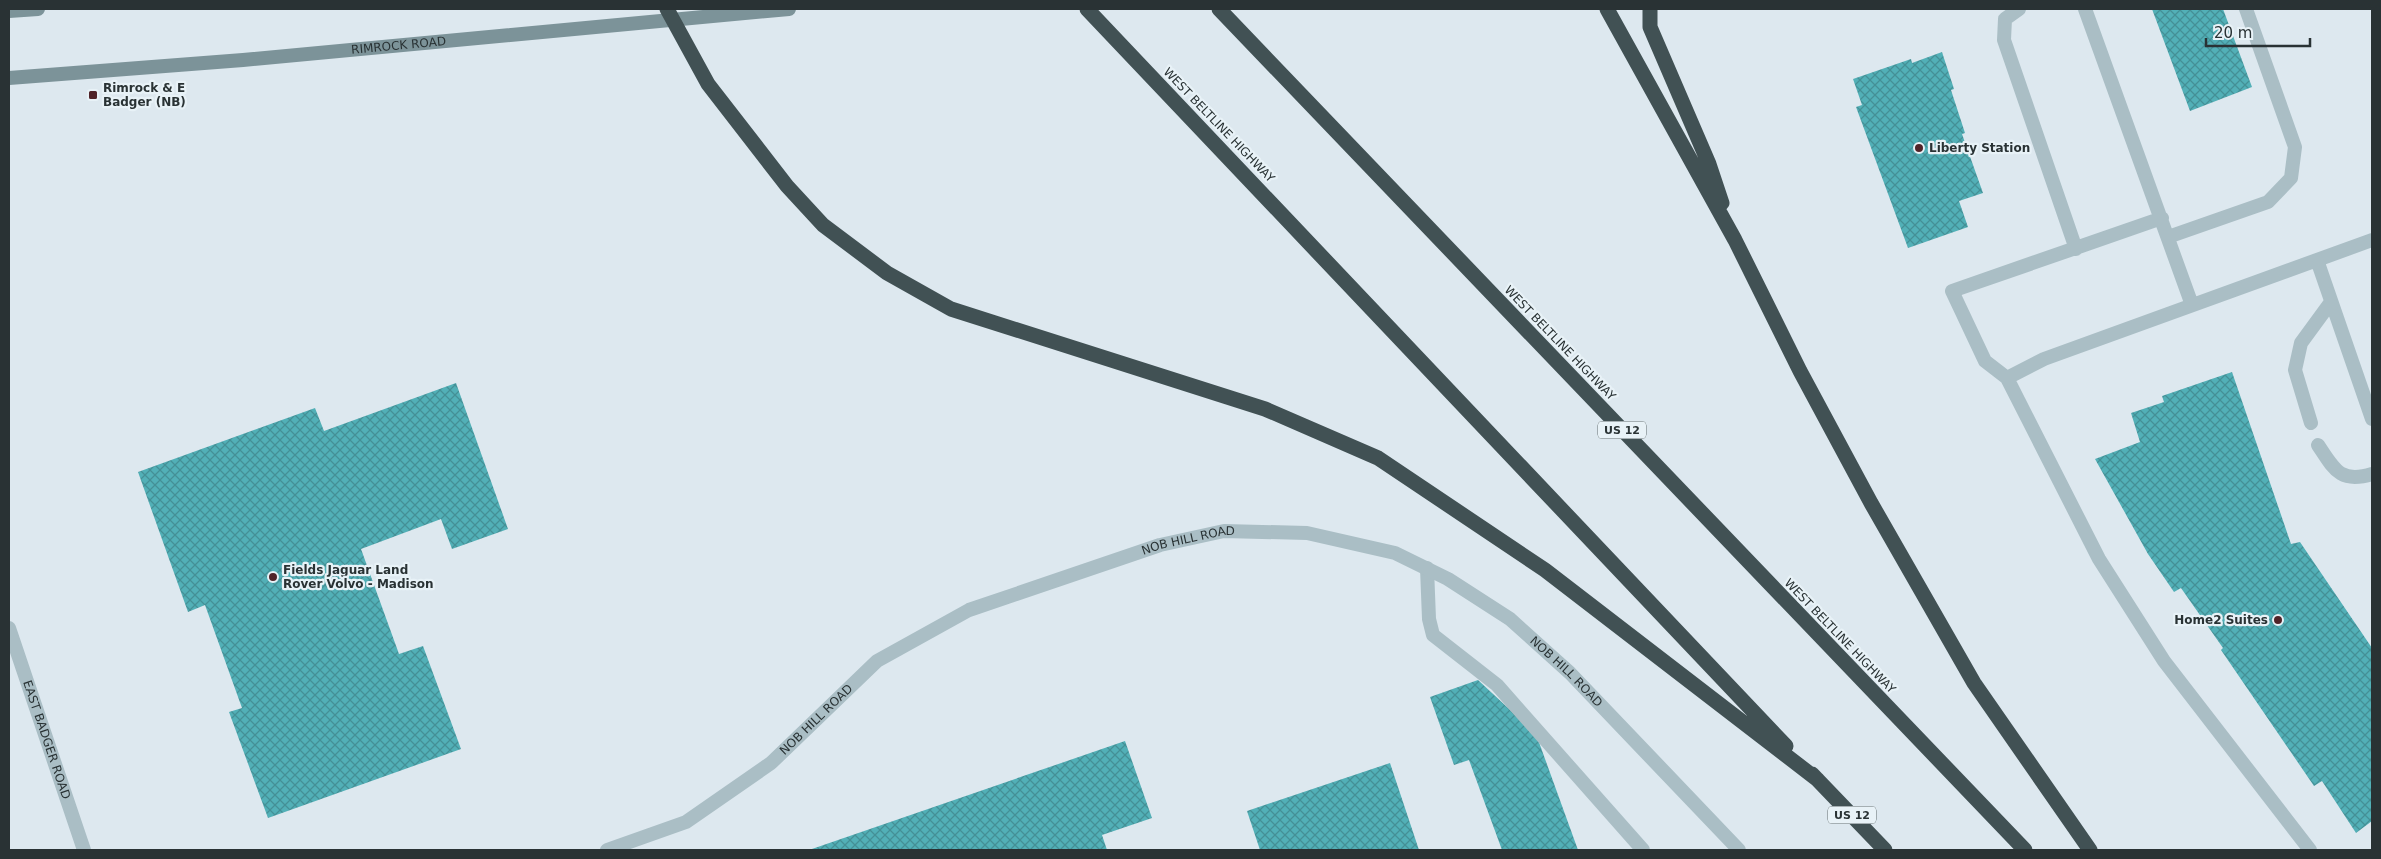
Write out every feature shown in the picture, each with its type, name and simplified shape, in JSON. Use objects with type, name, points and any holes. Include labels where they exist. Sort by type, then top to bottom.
[{"type":"highway","name":"WEST BELTLINE HIGHWAY","points":[[1087,9],[1885,850]]},
{"type":"highway","name":"WEST BELTLINE HIGHWAY","points":[[1219,9],[2025,850]]},
{"type":"highway","points":[[1607,9],[1734,240],[1800,371],[1871,503],[1974,683],[2090,850]]},
{"type":"highway","points":[[1650,9],[1650,27],[1709,164],[1734,240]]},
{"type":"highway","points":[[671,15],[708,84],[787,186],[823,225],[887,273],[951,309],[1265,409],[1378,458],[1545,570],[1818,780]]},
{"type":"main road","points":[[9,11],[38,9]]},
{"type":"main road","name":"RIMROCK ROAD","points":[[9,78],[243,60],[671,15],[789,9]]},
{"type":"street","points":[[2019,9],[2005,19],[2004,40],[2076,249]]},
{"type":"street","points":[[2085,9],[2192,305]]},
{"type":"street","points":[[2168,237],[2268,202],[2291,178],[2295,147],[2246,9]]},
{"type":"street","points":[[2162,218],[1952,291],[1984,361],[2007,378],[2099,559],[2164,662],[2310,850]]},
{"type":"street","points":[[2007,378],[2044,359],[2372,240]]},
{"type":"street","points":[[2317,260],[2372,420]]},
{"type":"street","points":[[2311,424],[2295,370],[2301,343],[2331,302]]},
{"type":"street","points":[[2318,445],[2336,472],[2357,478],[2372,474]]},
{"type":"street","name":"NOB HILL ROAD","points":[[607,850],[686,822],[764,768],[877,661],[969,610],[1160,545],[1224,531],[1307,534],[1396,553],[1448,579],[1510,619],[1570,673],[1739,850]]},
{"type":"street","points":[[1427,568],[1429,618],[1433,635],[1497,685],[1643,850]]},
{"type":"street","name":"EAST BADGER ROAD","points":[[9,628],[84,850]]},
{"type":"building","points":[[2152,9],[2223,9],[2252,87],[2190,111]]},
{"type":"building","name":"Liberty Station","points":[[1942,52],[1954,89],[1951,90],[1965,133],[1962,134],[1983,193],[1959,201],[1968,227],[1908,248],[1856,107],[1862,105],[1853,79],[1911,59],[1912,63]]},
{"type":"building","name":"Home2 Suites","points":[[2232,372],[2291,544],[2300,542],[2372,648],[2372,821],[2356,833],[2322,781],[2314,786],[2181,588],[2174,592],[2148,554],[2095,459],[2140,442],[2131,413],[2164,402],[2162,396]]},
{"type":"building","name":"Fields Jaguar Land Rover Volvo - Madison","points":[[456,383],[508,529],[452,549],[441,519],[361,549],[399,654],[423,646],[461,749],[268,818],[229,712],[242,708],[205,605],[188,612],[138,472],[315,408],[324,431]]},
{"type":"building","points":[[1478,680],[1536,734],[1578,850],[1502,850],[1469,760],[1454,765],[1430,697]]},
{"type":"building","points":[[1125,741],[1152,818],[1102,835],[1107,850],[809,850]]},
{"type":"building","points":[[1390,763],[1419,850],[1260,850],[1247,811]]},
{"type":"place","name":"Rimrock & E Badger (NB)","points":[[93,95]]},
{"type":"place","name":"Liberty Station","points":[[1919,148]]},
{"type":"place","name":"Fields Jaguar Land Rover Volvo - Madison","points":[[273,577]]},
{"type":"place","name":"Home2 Suites","points":[[2278,620]]}]
